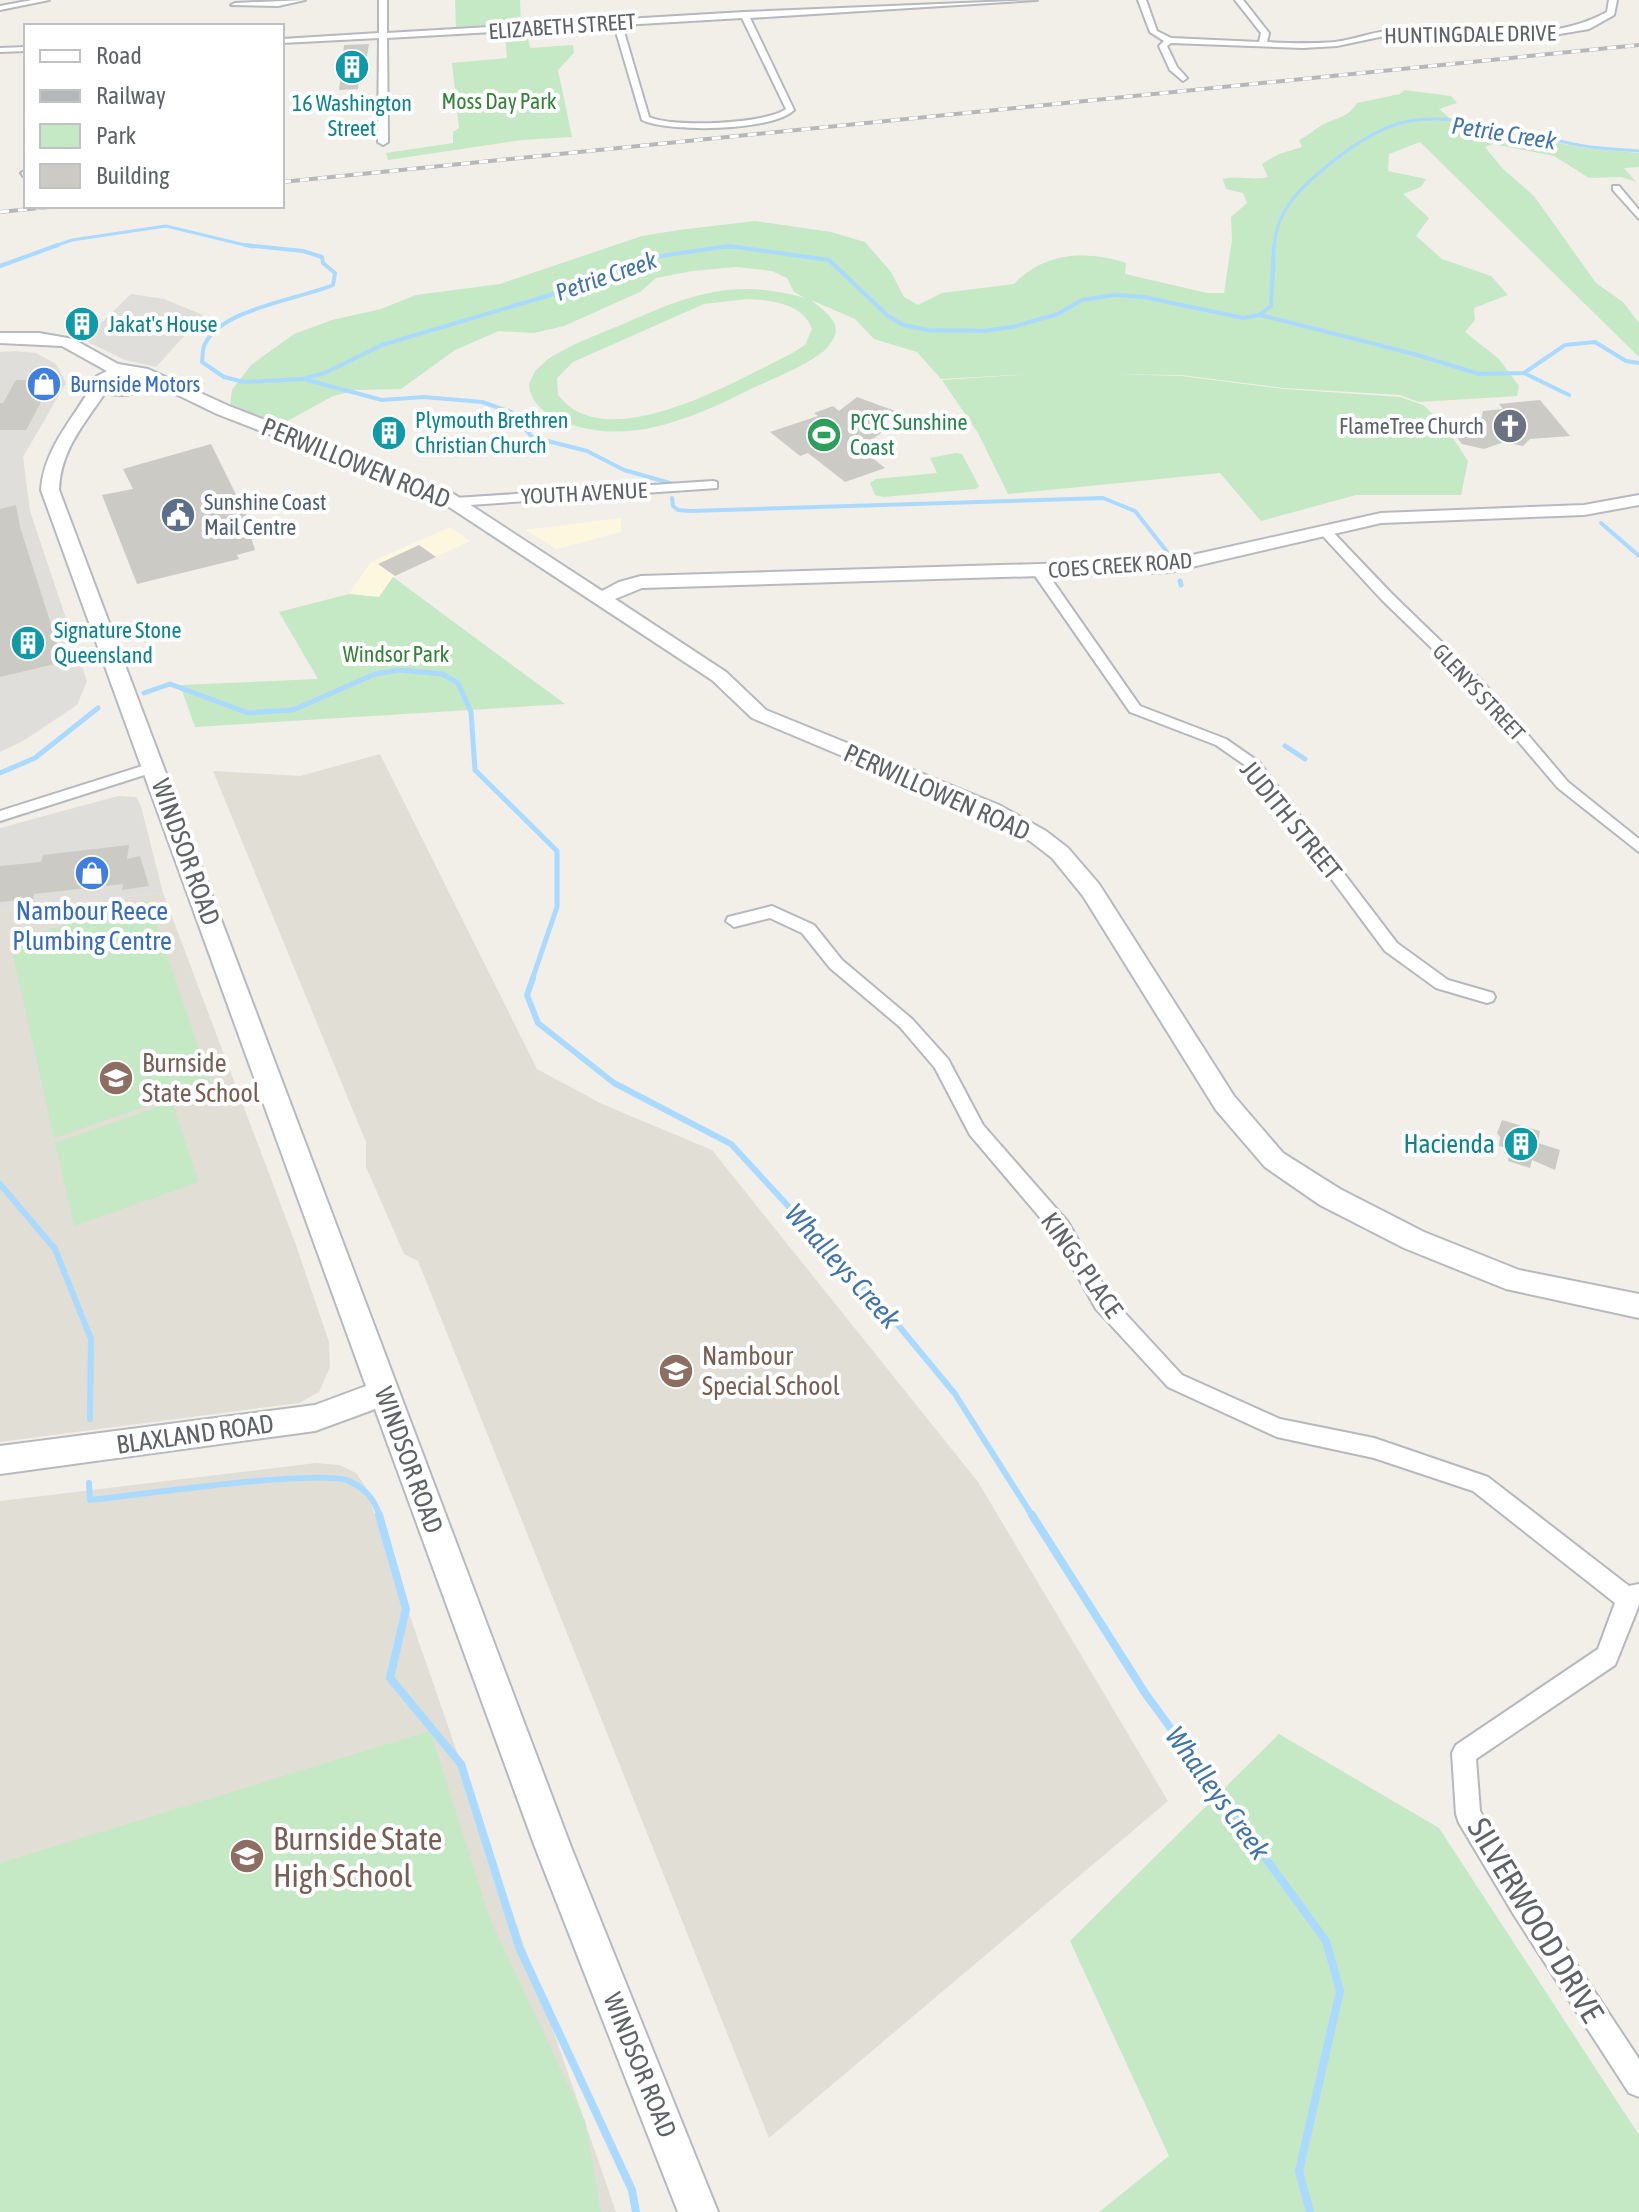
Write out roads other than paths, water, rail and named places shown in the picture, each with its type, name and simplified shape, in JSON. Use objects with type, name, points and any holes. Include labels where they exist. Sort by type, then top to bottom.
[{"type":"street","points":[[0,8],[45,0]]},
{"type":"street","points":[[235,5],[301,0]]},
{"type":"street","points":[[383,0],[383,142]]},
{"type":"street","name":"ELIZABETH STREET","points":[[284,41],[878,4],[1033,0]]},
{"type":"street","points":[[1142,0],[1154,32],[1169,40],[1163,46],[1173,68],[1183,78]]},
{"type":"street","points":[[1239,0],[1265,33],[1262,43]]},
{"type":"street","name":"HUNTINGDALE DRIVE","points":[[1169,40],[1327,46],[1389,33],[1552,34],[1586,27],[1605,18],[1614,8],[1613,0]]},
{"type":"street","points":[[617,22],[636,92],[649,122],[670,126],[698,125],[784,115],[790,106],[744,14]]},
{"type":"street","points":[[1376,26],[1389,33]]},
{"type":"street","points":[[0,50],[24,49]]},
{"type":"street","points":[[1616,188],[1639,216]]},
{"type":"street","name":"PERWILLOWEN ROAD","points":[[0,341],[62,341],[89,352],[104,366],[135,371],[223,410]]},
{"type":"street","name":"PERWILLOWEN ROAD","points":[[0,341],[61,352],[114,391],[166,391],[422,485],[455,502],[719,676],[759,714],[991,810],[1051,845],[1091,890],[1114,924],[1225,1103],[1245,1129],[1284,1167],[1330,1197],[1414,1240],[1516,1281],[1639,1306]]},
{"type":"street","points":[[135,371],[147,376],[146,381],[104,402],[74,425],[112,373],[135,371]]},
{"type":"street","name":"WINDSOR ROAD","points":[[74,425],[54,460],[50,490],[553,1847],[698,2212]]},
{"type":"street","name":"YOUTH AVENUE","points":[[455,502],[713,485]]},
{"type":"street","name":"COES CREEK ROAD","points":[[600,600],[641,582],[1186,564],[1391,517],[1531,514],[1584,510],[1639,500]]},
{"type":"street","name":"GLENYS STREET","points":[[1325,531],[1387,597],[1477,684],[1563,785],[1639,847]]},
{"type":"street","name":"JUDITH STREET","points":[[1038,570],[1135,709],[1221,742],[1254,765],[1391,947],[1442,984],[1487,997]]},
{"type":"street","points":[[0,816],[155,767]]},
{"type":"street","name":"KINGS PLACE","points":[[734,921],[772,912],[808,929],[836,964],[906,1023],[942,1064],[976,1130],[1061,1228],[1103,1303],[1175,1381],[1277,1428],[1374,1448],[1480,1484],[1634,1596]]},
{"type":"street","name":"BLAXLAND ROAD","points":[[0,1460],[315,1418],[386,1392]]},
{"type":"street","name":"SILVERWOOD DRIVE","points":[[1634,1596],[1607,1657],[1464,1753],[1468,1814],[1523,1906],[1639,2083]]},
{"type":"waterway","name":"Petrie Creek","points":[[1274,247],[1283,214],[1303,188],[1356,144],[1397,124],[1440,119],[1464,121],[1586,146],[1639,151]]},
{"type":"waterway","name":"Petrie Creek","points":[[52,247],[72,240],[166,226],[253,247]]},
{"type":"waterway","name":"Petrie Creek","points":[[0,266],[58,245]]},
{"type":"waterway","name":"Petrie Creek","points":[[245,245],[303,251],[322,257],[323,263],[335,273],[333,285],[244,314],[214,332],[204,346],[202,362],[224,377],[244,382],[303,379],[327,372],[382,345],[547,296],[654,257],[722,247]]},
{"type":"waterway","name":"Petrie Creek","points":[[736,247],[829,260],[888,316],[903,325],[928,330],[984,331],[1058,314],[1082,300],[1116,295],[1144,297],[1243,318],[1259,315],[1271,306],[1274,245]]},
{"type":"waterway","name":"Petrie Creek","points":[[722,247],[736,247]]},
{"type":"waterway","name":"Petrie Creek","points":[[722,247],[736,247]]},
{"type":"waterway","points":[[1260,315],[1414,354],[1479,374],[1524,373]]},
{"type":"waterway","points":[[1524,373],[1565,345],[1595,342],[1626,361],[1639,363]]},
{"type":"waterway","points":[[1524,373],[1569,395]]},
{"type":"waterway","points":[[307,380],[382,400],[424,397],[482,402],[511,412],[532,437],[587,451],[624,470],[670,483]]},
{"type":"waterway","points":[[672,498],[673,506],[678,510],[690,511],[1103,498],[1135,511],[1168,553]]},
{"type":"waterway","points":[[1601,523],[1639,556]]},
{"type":"waterway","points":[[1180,581],[1181,585]]},
{"type":"waterway","name":"Whalleys Creek","points":[[144,693],[170,684],[248,713],[293,710],[375,674],[400,670],[442,674],[458,683],[471,712],[475,770],[557,851],[557,907],[532,980]]},
{"type":"waterway","name":"Whalleys Creek","points":[[0,773],[35,758],[98,708]]},
{"type":"waterway","points":[[1285,746],[1305,759]]},
{"type":"waterway","name":"Whalleys Creek","points":[[533,978],[527,995],[538,1023],[614,1083],[731,1144],[898,1325],[955,1394],[1033,1517]]},
{"type":"waterway","points":[[0,1184],[55,1249],[91,1339],[90,1419]]},
{"type":"waterway","points":[[89,1483],[90,1500],[266,1480],[332,1478],[349,1481],[365,1491],[380,1517]]},
{"type":"waterway","points":[[379,1515],[406,1609],[390,1678],[461,1764],[519,1947],[632,2190],[636,2212]]},
{"type":"waterway","name":"Whalleys Creek","points":[[1032,1515],[1145,1693],[1326,1941],[1340,1991],[1299,2171],[1310,2212]]},
{"type":"railway","points":[[284,182],[1639,45]]},
{"type":"railway","points":[[0,212],[39,208]]},
{"type":"place","name":"16 Washington Street","points":[[352,67]]},
{"type":"place","name":"Jakat's House","points":[[82,324]]},
{"type":"place","name":"Burnside Motors","points":[[44,384]]},
{"type":"place","name":"FlameTree Church","points":[[1510,426]]},
{"type":"place","name":"Plymouth Brethren Christian Church","points":[[389,433]]},
{"type":"place","name":"PCYC Sunshine Coast","points":[[824,435]]},
{"type":"place","name":"Sunshine Coast Mail Centre","points":[[178,515]]},
{"type":"place","name":"Signature Stone Queensland","points":[[28,643]]},
{"type":"place","name":"Nambour Reece Plumbing Centre","points":[[92,873]]},
{"type":"place","name":"Burnside State School","points":[[116,1078]]},
{"type":"place","name":"Hacienda","points":[[1521,1144]]},
{"type":"place","name":"Nambour Special School","points":[[676,1371]]},
{"type":"place","name":"Burnside State High School","points":[[247,1856]]},
{"type":"park label","name":"Moss Day Park","points":[[499,101]]},
{"type":"park label","name":"Windsor Park","points":[[396,654]]}]
